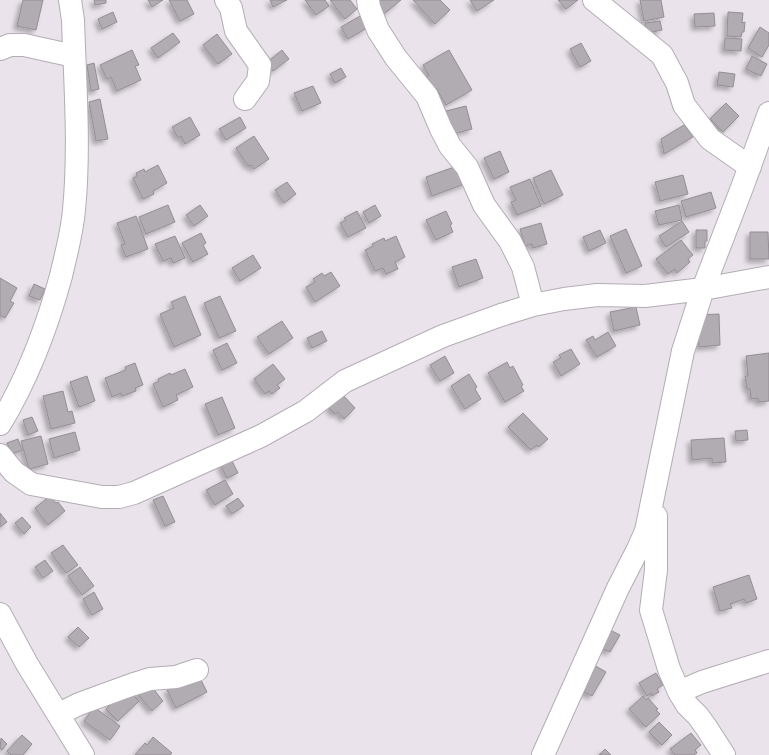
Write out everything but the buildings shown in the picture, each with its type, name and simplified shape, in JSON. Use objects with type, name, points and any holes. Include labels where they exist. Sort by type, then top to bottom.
[{"type":"street","points":[[0,424],[32,362],[44,331],[67,250],[74,211],[76,165],[74,56],[70,0]]},
{"type":"street","points":[[226,0],[232,8],[236,31],[260,65],[258,81],[245,98]]},
{"type":"street","points":[[368,0],[369,8],[378,30],[396,58],[427,96],[450,146],[467,167],[484,205],[510,241],[523,267],[533,305]]},
{"type":"street","points":[[594,0],[662,54],[677,83],[684,105],[710,139],[750,167]]},
{"type":"street","points":[[0,49],[10,45],[24,45],[74,56]]},
{"type":"street","points":[[543,755],[618,588],[646,531],[682,357],[703,289],[769,113]]},
{"type":"street","points":[[0,455],[14,472],[31,484],[102,497],[119,497],[134,494],[181,471],[261,436],[306,411],[345,381],[380,364],[443,336],[533,305],[597,295],[645,296],[703,289],[769,277]]},
{"type":"street","points":[[655,490],[656,570],[651,610],[669,669],[679,692],[687,705],[706,727],[724,755]]},
{"type":"street","points":[[0,614],[27,664],[83,755]]},
{"type":"street","points":[[679,692],[702,682],[769,661]]},
{"type":"street","points":[[59,714],[79,704],[137,683],[150,679],[176,677],[197,670]]}]
